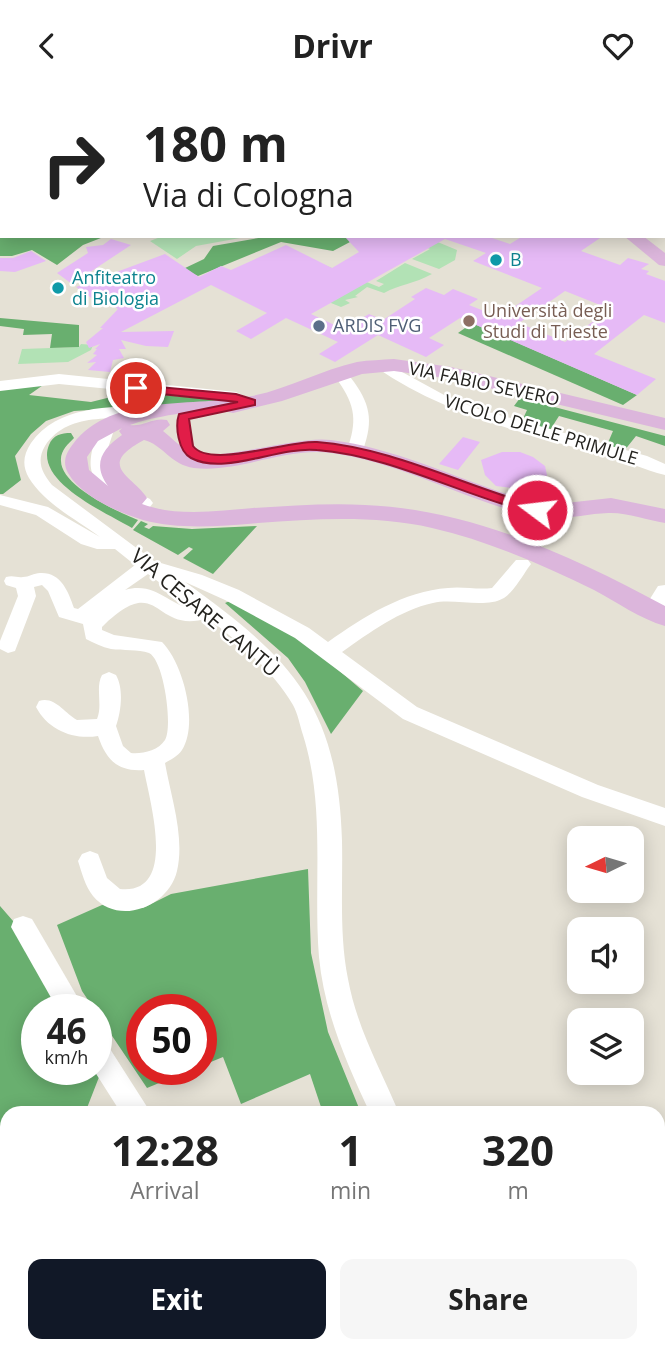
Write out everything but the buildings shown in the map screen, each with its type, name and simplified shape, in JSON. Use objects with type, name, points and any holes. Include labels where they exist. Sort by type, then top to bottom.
[{"type":"main road","points":[[635,238],[665,261]]},
{"type":"main road","name":"VIA FABIO SEVERO","points":[[661,606],[496,538],[428,519],[362,512],[170,518],[146,513],[121,504],[82,478],[75,461],[83,445],[107,426],[145,413],[182,414],[251,403],[348,371],[382,365],[433,370],[665,424]]},
{"type":"main road","points":[[182,414],[187,447],[192,454],[218,461]]},
{"type":"main road","name":"VIA FABIO SEVERO","points":[[182,414],[126,440],[114,453],[109,464],[109,475],[117,486],[144,503],[185,513],[250,516]]},
{"type":"main road","points":[[107,426],[156,436],[187,458],[218,461],[296,446],[330,446],[355,450],[506,502],[537,510],[557,511],[611,505],[665,516]]},
{"type":"street","name":"VICOLO DELLE PRIMULE","points":[[382,365],[399,378],[448,404],[641,460],[665,470]]},
{"type":"street","points":[[0,386],[59,379],[236,397],[251,403]]},
{"type":"street","points":[[346,381],[355,392],[365,415],[364,427],[355,450]]},
{"type":"street","points":[[54,432],[56,426],[83,418],[130,412],[182,414]]},
{"type":"street","points":[[83,418],[101,419],[107,426]]},
{"type":"street","points":[[54,432],[83,424],[107,426]]},
{"type":"street","name":"VIA FABIO SEVERO","points":[[107,426],[98,454],[100,476],[114,489],[144,503]]},
{"type":"street","points":[[54,432],[82,431],[85,437],[83,445]]},
{"type":"street","name":"VIA CESARE CANTÙ","points":[[54,432],[32,458],[32,469],[46,489],[209,611],[278,670],[301,700],[328,781],[331,814],[329,917],[332,961],[347,1021],[364,1071],[382,1106]]},
{"type":"street","points":[[0,500],[41,510],[93,544],[104,546],[119,542]]},
{"type":"street","points":[[330,652],[369,624],[436,596],[498,593],[522,564]]},
{"type":"street","points":[[8,646],[27,596],[19,582],[39,578],[50,580],[57,587],[65,612],[80,618],[128,576],[148,565],[195,579],[232,595],[330,652],[398,707],[410,713],[590,791],[665,817]]},
{"type":"street","points":[[109,680],[110,713],[105,726],[113,750],[123,761],[136,764],[153,760],[173,747],[178,732],[178,702],[165,657],[155,647],[111,642],[93,634],[92,625],[119,599],[135,594],[153,595],[184,616],[199,616],[209,611]]},
{"type":"street","points":[[46,707],[70,728],[80,730],[105,726]]},
{"type":"street","points":[[90,861],[98,883],[114,899],[128,902],[146,898],[158,886],[164,876],[167,855],[153,760]]},
{"type":"street","points":[[23,927],[63,994]]},
{"type":"street","points":[[112,1075],[132,1106]]},
{"type":"green space","points":[[0,238],[101,238],[83,245],[57,265],[32,250],[12,256],[0,256]]},
{"type":"green space","points":[[158,238],[240,238],[196,246],[177,259],[150,241]]},
{"type":"green space","points":[[259,238],[347,238],[350,242],[333,251],[281,242],[198,276],[183,269],[204,259],[213,246]]},
{"type":"green space","points":[[420,238],[428,238],[457,250],[455,260],[439,269],[412,259],[430,249],[414,242]]},
{"type":"green space","points":[[317,262],[379,287],[384,284],[376,281],[405,263],[432,274],[384,293],[367,287],[355,296],[358,297],[345,300],[350,303],[341,307],[331,303]]},
{"type":"green space","points":[[0,318],[79,325],[79,347],[50,348],[52,334],[23,335],[24,329],[0,326]]},
{"type":"green space","points":[[472,323],[637,395],[623,405],[458,333]]},
{"type":"green space","points":[[81,344],[93,345],[91,350],[68,362],[18,364],[22,349],[79,347]]},
{"type":"green space","points":[[46,383],[29,395],[91,402],[131,392],[230,401],[74,411],[46,421],[31,434],[15,456],[21,480],[0,494],[0,390]]},
{"type":"green space","points":[[520,398],[665,436],[665,446],[636,436],[624,451],[607,445],[613,431],[559,416],[550,430],[521,423],[527,410],[514,406]]},
{"type":"green space","points":[[71,433],[74,438],[61,457],[63,470],[70,480],[92,497],[138,520],[132,528],[76,495],[62,484],[52,471],[47,459],[49,445],[58,435]]},
{"type":"green space","points":[[141,521],[148,524],[144,527],[149,529],[153,526],[192,529],[257,526],[213,574],[183,558],[193,549],[189,547],[178,555],[133,530]]},
{"type":"green space","points":[[232,600],[308,644],[363,691],[331,734],[305,682],[288,658],[225,603]]},
{"type":"green space","points":[[308,869],[311,953],[328,1032],[358,1106],[321,1106],[310,1074],[241,1104],[223,1057],[217,1059],[217,994],[126,994],[126,1057],[112,1036],[112,994],[84,994],[57,925],[102,905],[143,908],[171,894]]},
{"type":"green space","points":[[0,906],[20,929],[56,994],[21,994],[21,1085],[96,1085],[88,1106],[0,1106]]},
{"type":"place","name":"B","points":[[496,260]]},
{"type":"place","name":"Anfiteatro di Biologia","points":[[58,288]]},
{"type":"place","name":"Università degli Studi di Trieste","points":[[469,321]]},
{"type":"place","name":"ARDIS FVG","points":[[319,326]]},
{"type":"route","points":[[136,388],[236,397],[251,403],[183,417],[187,447],[192,454],[199,457],[218,461],[280,448],[330,446],[385,458],[506,502],[537,510]]}]
